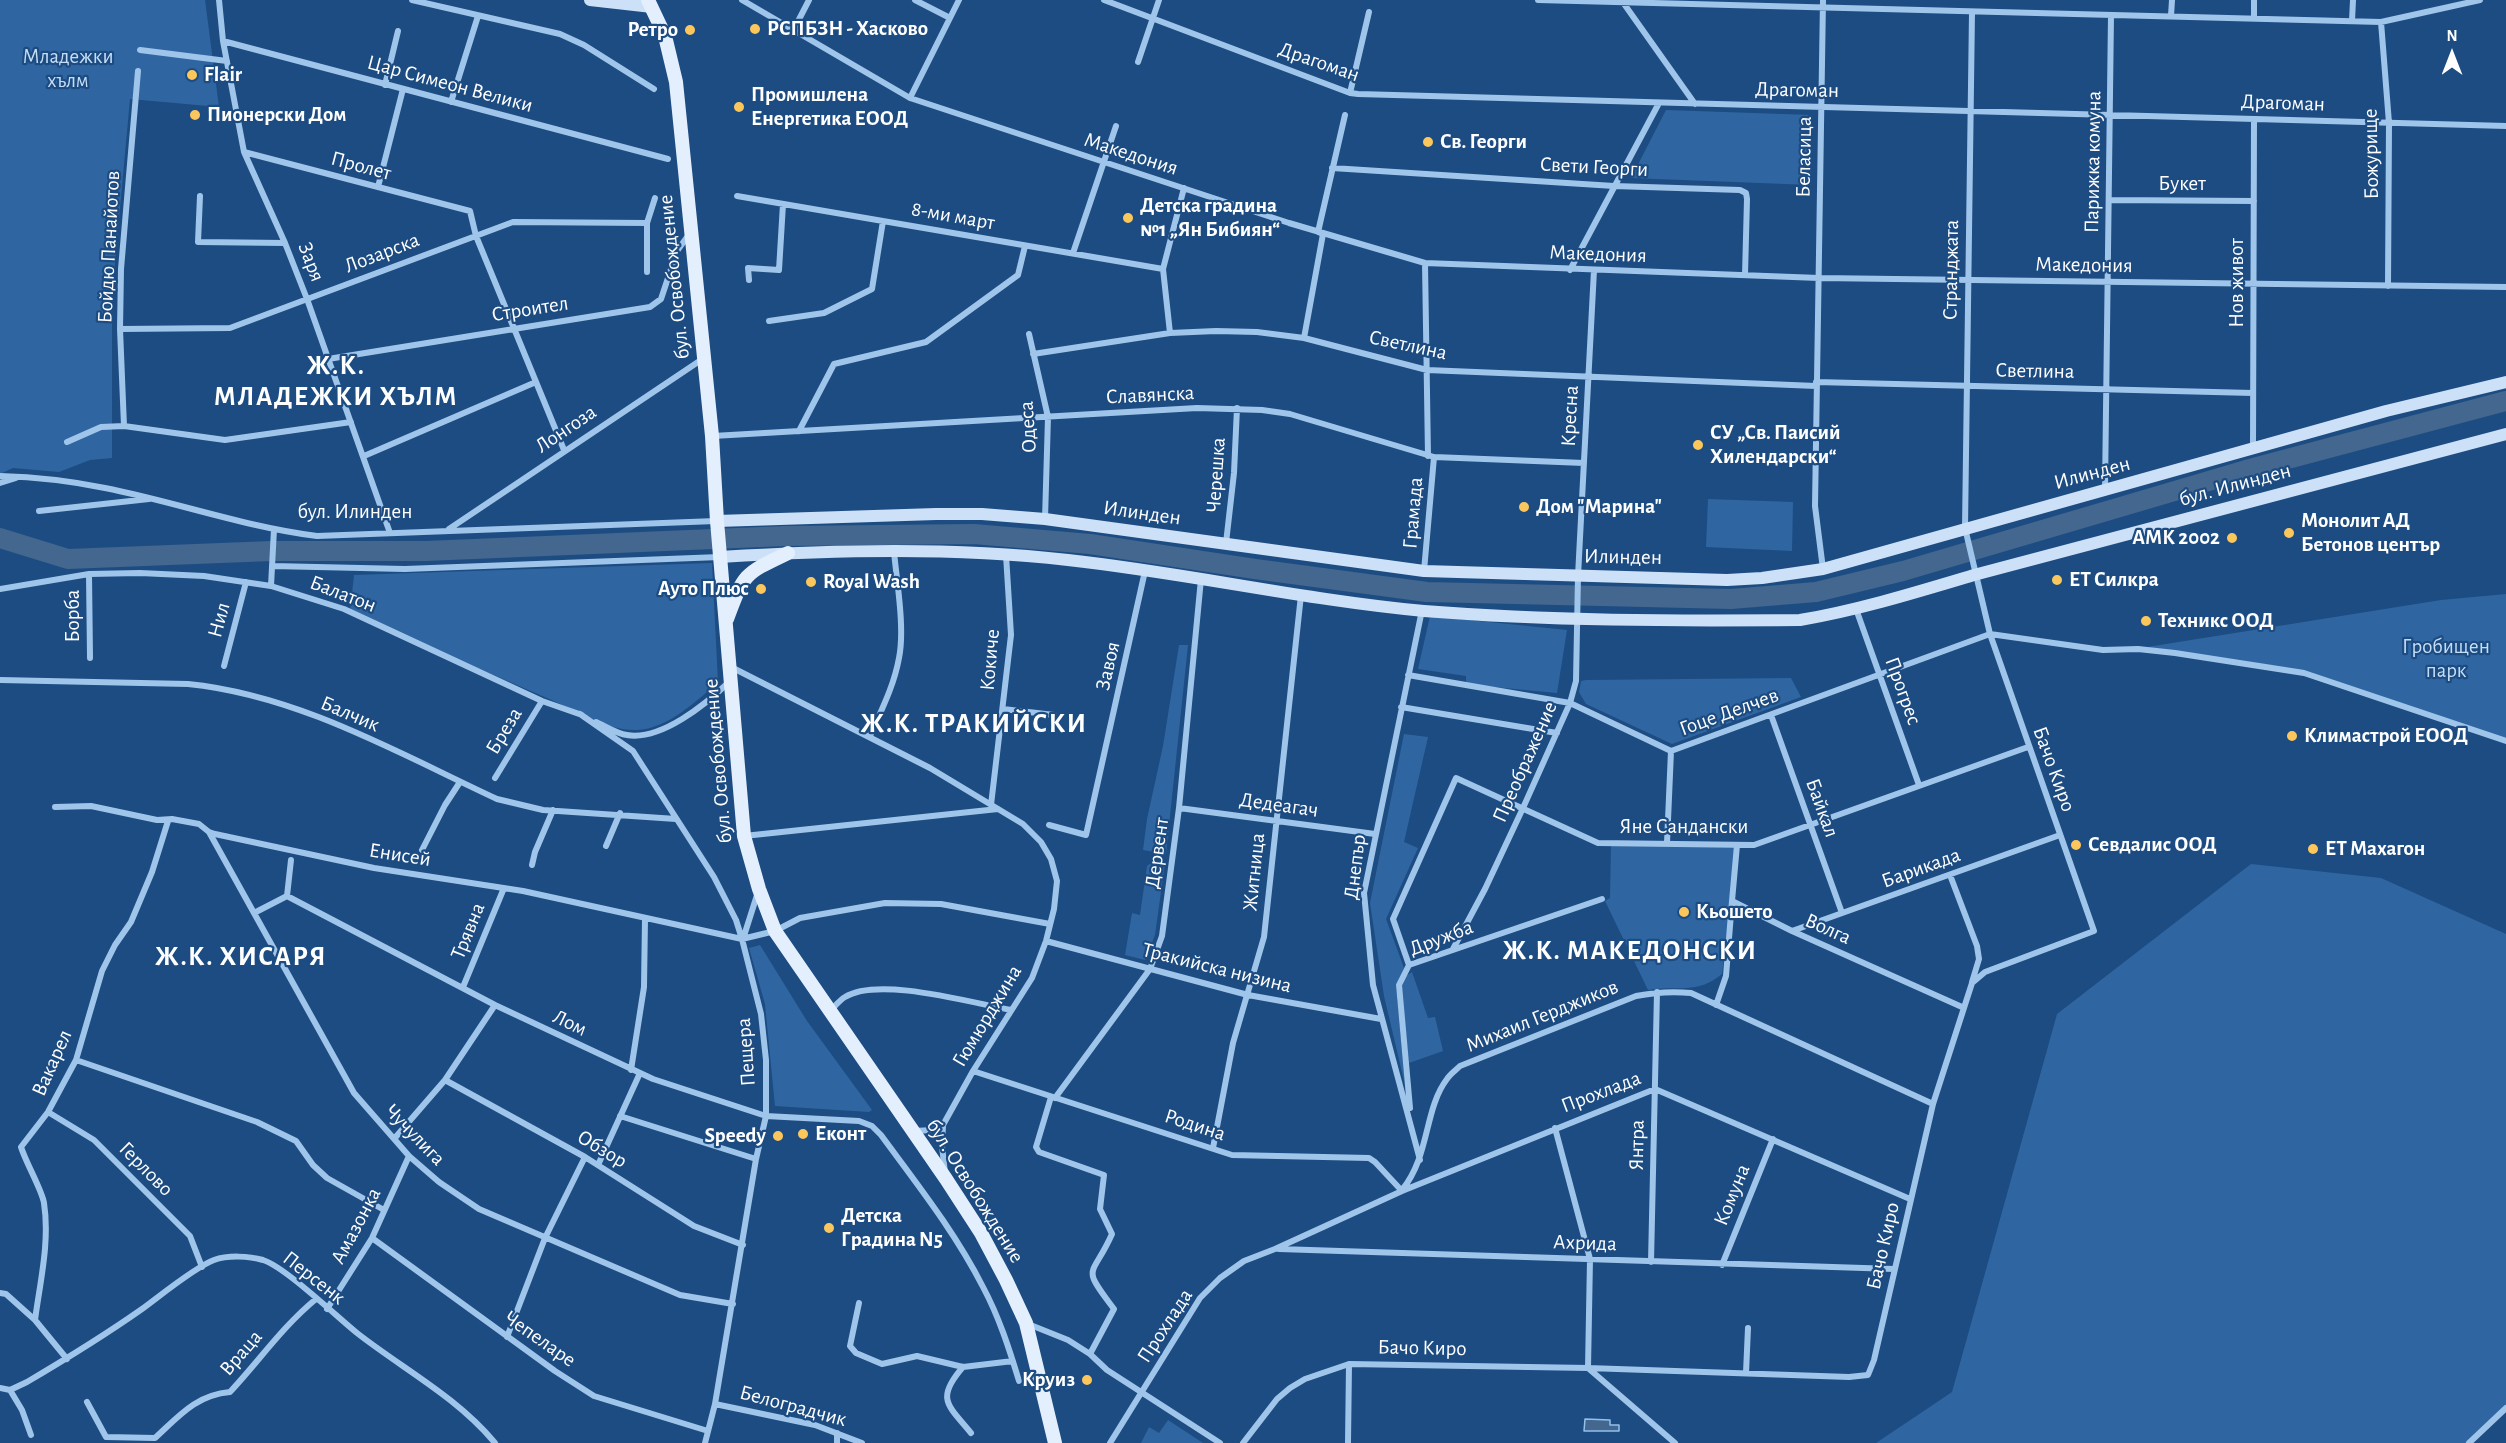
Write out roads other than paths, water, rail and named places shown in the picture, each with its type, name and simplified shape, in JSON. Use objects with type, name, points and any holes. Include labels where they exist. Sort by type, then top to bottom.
[{"type":"main road","points":[[590,0],[650,4]]},
{"type":"main road","name":"бул. Освобождение","points":[[650,4],[665,36],[676,82],[712,436],[717,523],[744,836],[759,889],[775,931],[946,1179],[981,1233],[1006,1280],[1026,1323],[1054,1443]]},
{"type":"main road","name":"Илинден","points":[[717,523],[936,514],[1045,519],[1424,571],[1578,581],[1762,578],[1823,568],[2386,411],[2506,382]]},
{"type":"main road","name":"бул. Илинден","points":[[1974,575],[2506,434]]},
{"type":"main road","points":[[720,553],[1006,554],[1070,560],[1301,595],[1422,610],[1577,612],[1800,620],[1856,609],[1974,575]]},
{"type":"main road","points":[[726,623],[739,587],[750,571],[788,553]]},
{"type":"street","name":"Заря","points":[[219,0],[223,41],[244,152],[285,243],[307,299],[390,533]]},
{"type":"street","points":[[412,0],[560,34],[584,45],[654,89]]},
{"type":"street","name":"Македония","points":[[742,0],[910,98],[1318,232],[1425,263],[1819,278],[2506,287]]},
{"type":"street","points":[[793,31],[809,0]]},
{"type":"street","points":[[915,0],[950,18]]},
{"type":"street","points":[[910,98],[959,0]]},
{"type":"street","name":"Драгоман","points":[[1104,0],[1350,93],[2506,126]]},
{"type":"street","points":[[1138,62],[1159,0]]},
{"type":"street","points":[[1538,0],[2380,22],[2480,0]]},
{"type":"street","name":"Беласица","points":[[1816,384],[1823,0]]},
{"type":"street","points":[[2171,16],[2172,0]]},
{"type":"street","points":[[2254,0],[2254,18]]},
{"type":"street","points":[[2352,21],[2353,0]]},
{"type":"street","points":[[1623,2],[1695,104]]},
{"type":"street","points":[[1350,93],[1369,12]]},
{"type":"street","name":"Странджата","points":[[1971,557],[1965,528],[1972,12]]},
{"type":"street","name":"Парижка комуна","points":[[2105,490],[2111,15]]},
{"type":"street","points":[[451,102],[478,16]]},
{"type":"street","name":"Божурище","points":[[2380,22],[2389,123],[2388,286]]},
{"type":"street","points":[[385,85],[398,31]]},
{"type":"street","name":"Цар Симеон Велики","points":[[223,41],[668,159]]},
{"type":"street","points":[[140,50],[227,61]]},
{"type":"street","name":"Бойдю Панайотов","points":[[124,426],[120,329],[121,269],[138,71]]},
{"type":"street","points":[[378,187],[403,89]]},
{"type":"street","points":[[1570,270],[1659,103]]},
{"type":"street","points":[[1304,338],[1323,234],[1318,232],[1345,115]]},
{"type":"street","name":"Нов живот","points":[[2253,448],[2254,119]]},
{"type":"street","points":[[1072,254],[1116,126]]},
{"type":"street","name":"Пролет","points":[[244,152],[470,211],[476,236]]},
{"type":"street","name":"Свети Георги","points":[[1332,168],[1614,186],[1740,190],[1746,193],[1746,275]]},
{"type":"street","points":[[1170,333],[1162,268],[1184,188]]},
{"type":"street","points":[[200,196],[198,242],[285,243]]},
{"type":"street","name":"8-ми март","points":[[737,196],[1162,268]]},
{"type":"street","points":[[647,272],[646,223],[655,198]]},
{"type":"street","name":"Букет","points":[[2109,200],[2254,201]]},
{"type":"street","points":[[749,280],[748,268],[779,270],[783,204]]},
{"type":"street","points":[[769,321],[824,313],[872,289],[883,221]]},
{"type":"street","name":"Лозарска","points":[[120,329],[230,328],[513,222],[646,223]]},
{"type":"street","name":"Строител","points":[[328,359],[650,308],[657,304],[666,287],[677,251],[690,233]]},
{"type":"street","points":[[476,236],[564,450]]},
{"type":"street","points":[[799,431],[834,364],[926,342],[1018,275],[1024,246]]},
{"type":"street","name":"Грамада","points":[[1424,571],[1431,456],[1425,263]]},
{"type":"street","name":"Кресна","points":[[1578,581],[1594,270]]},
{"type":"street","name":"Светлина","points":[[1033,354],[1170,333],[1247,332],[1304,338],[1428,370],[1588,378],[2253,393]]},
{"type":"street","name":"Одеса","points":[[1029,334],[1048,417],[1045,519]]},
{"type":"street","name":"Лонгоза","points":[[449,530],[564,450],[704,358]]},
{"type":"street","points":[[364,456],[536,382]]},
{"type":"street","points":[[1816,384],[1815,506],[1823,568]]},
{"type":"street","name":"Славянска","points":[[712,436],[1197,408],[1237,408],[1308,418],[1431,456],[1584,463]]},
{"type":"street","name":"Черешка","points":[[1226,543],[1234,473],[1237,408]]},
{"type":"street","points":[[67,442],[101,427],[124,426],[225,440],[351,422]]},
{"type":"street","name":"бул. Илинден","points":[[0,476],[62,480],[151,499],[274,530],[317,536],[717,523]]},
{"type":"street","points":[[0,483],[22,477]]},
{"type":"street","points":[[39,511],[151,499]]},
{"type":"street","points":[[271,586],[274,530]]},
{"type":"street","points":[[870,736],[890,691],[900,656],[901,634],[894,552]]},
{"type":"street","points":[[272,566],[405,569],[720,553]]},
{"type":"street","name":"Кокиче","points":[[991,805],[1011,635],[1006,554]]},
{"type":"street","name":"Бачо Киро","points":[[1243,1443],[1262,1416],[1290,1388],[1305,1379],[1349,1364],[1588,1368],[1849,1377],[1868,1375],[1874,1360],[1933,1104],[1962,1007],[1972,983],[1985,972],[2094,931],[1990,634],[1971,557]]},
{"type":"street","name":"Завоя","points":[[1049,825],[1086,835],[1145,571]]},
{"type":"street","name":"Балатон","points":[[0,589],[89,574],[140,573],[204,576],[271,586],[344,609],[542,701],[580,714],[627,735],[653,733],[685,717],[731,673]]},
{"type":"street","name":"Борба","points":[[89,574],[90,658]]},
{"type":"street","name":"Дервент","points":[[1090,1354],[1114,1309],[1092,1280],[1092,1268],[1105,1251],[1112,1234],[1100,1209],[1104,1175],[1039,1152],[1036,1147],[1053,1098],[1150,969],[1162,936],[1179,808],[1201,579]]},
{"type":"street","name":"Преображение","points":[[1453,949],[1485,889],[1570,703],[1578,673],[1578,581]]},
{"type":"street","name":"Нил","points":[[224,666],[246,582]]},
{"type":"street","name":"Житница","points":[[1214,1149],[1233,1043],[1264,937],[1301,595]]},
{"type":"street","name":"Прогрес","points":[[1856,609],[1919,785]]},
{"type":"street","name":"Днепър","points":[[1420,1161],[1373,985],[1364,893],[1422,610]]},
{"type":"street","points":[[1990,634],[2103,650],[2138,649],[2175,653],[2304,673],[2506,741]]},
{"type":"street","name":"Гоце Делчев","points":[[1407,675],[1570,703],[1671,751],[1990,634]]},
{"type":"street","name":"Гюмюрджина","points":[[731,673],[870,736],[930,768],[1023,824],[1041,842],[1051,859],[1057,881],[1046,941],[1032,978],[973,1071],[943,1125]]},
{"type":"street","name":"Балчик","points":[[0,680],[188,684],[219,687],[257,696],[333,722],[513,805],[676,819]]},
{"type":"street","name":"Бреза","points":[[495,778],[542,701]]},
{"type":"street","points":[[1401,706],[1557,733]]},
{"type":"street","points":[[1003,709],[1054,715]]},
{"type":"street","name":"Пещера","points":[[580,714],[633,750],[714,877],[742,939],[761,1014],[766,1060],[766,1116],[756,1160],[715,1404],[705,1443]]},
{"type":"street","name":"Байкал","points":[[1771,715],[1842,913]]},
{"type":"street","name":"Яне Сандански","points":[[1409,965],[1394,919],[1456,778],[1598,843],[1754,844],[2028,747]]},
{"type":"street","points":[[1667,843],[1671,751]]},
{"type":"street","points":[[422,850],[445,804],[460,782]]},
{"type":"street","name":"Енисей","points":[[55,807],[92,806],[168,821],[172,819],[199,824],[209,832],[366,866],[504,888],[742,939]]},
{"type":"street","name":"Дедеагач","points":[[1179,808],[1375,834]]},
{"type":"street","points":[[744,836],[998,809]]},
{"type":"street","points":[[532,865],[535,852],[553,810]]},
{"type":"street","points":[[606,846],[620,813]]},
{"type":"street","name":"Вакарел","points":[[35,1320],[45,1248],[44,1201],[26,1165],[21,1147],[48,1112],[76,1060],[102,971],[135,912],[152,872],[168,821]]},
{"type":"street","name":"Чучулига","points":[[209,832],[354,1093],[409,1156],[460,1198],[479,1209],[680,1295],[733,1304]]},
{"type":"street","name":"Барикада","points":[[1792,931],[2060,835]]},
{"type":"street","points":[[1716,1005],[1726,976],[1737,844]]},
{"type":"street","points":[[254,913],[286,896],[291,860]]},
{"type":"street","points":[[1950,875],[1977,946],[1979,959],[1972,983]]},
{"type":"street","name":"Трявна","points":[[463,987],[504,888]]},
{"type":"street","points":[[742,939],[759,889]]},
{"type":"street","name":"Лом","points":[[286,896],[495,1005],[640,1074],[766,1116],[859,1121],[872,1126],[881,1134],[946,1224],[984,1288],[1006,1337],[1013,1361]]},
{"type":"street","name":"Дружба","points":[[1411,1124],[1399,985],[1409,965],[1602,899]]},
{"type":"street","name":"Волга","points":[[1732,901],[1792,931],[1962,1007]]},
{"type":"street","points":[[742,939],[775,931],[800,918],[885,903],[941,904],[1050,924]]},
{"type":"street","points":[[631,1070],[644,987],[645,918]]},
{"type":"street","name":"Тракийска низина","points":[[1046,941],[1248,994],[1381,1019]]},
{"type":"street","points":[[830,1011],[844,997],[876,989],[898,989],[1011,1010]]},
{"type":"street","name":"Михаил Герджиков","points":[[1420,1161],[1438,1095],[1447,1078],[1460,1066],[1636,996],[1668,990],[1691,993],[1933,1104]]},
{"type":"street","name":"Янтра","points":[[1651,1262],[1657,992]]},
{"type":"street","points":[[394,1139],[445,1080],[495,1005]]},
{"type":"street","points":[[76,1060],[256,1122],[296,1141],[313,1165],[327,1178],[384,1210]]},
{"type":"street","name":"Родина","points":[[973,1071],[1232,1155],[1369,1158],[1402,1191]]},
{"type":"street","points":[[598,1165],[640,1074]]},
{"type":"street","name":"Обзор","points":[[445,1080],[585,1157],[694,1226],[743,1245]]},
{"type":"street","name":"Прохлада","points":[[1110,1443],[1200,1298],[1220,1278],[1244,1261],[1402,1191],[1655,1089],[1910,1199]]},
{"type":"street","name":"Герлово","points":[[48,1112],[94,1140],[190,1236],[202,1267]]},
{"type":"street","points":[[620,1116],[756,1160]]},
{"type":"street","points":[[912,1131],[933,1130],[943,1125],[942,1146],[946,1179]]},
{"type":"street","points":[[1555,1128],[1590,1259],[1588,1368],[1675,1443]]},
{"type":"street","name":"Комуна","points":[[1722,1265],[1773,1139]]},
{"type":"street","name":"Амазонка","points":[[327,1309],[372,1238],[409,1156]]},
{"type":"street","points":[[507,1337],[545,1238],[585,1157]]},
{"type":"street","points":[[1402,1191],[1420,1161]]},
{"type":"street","name":"Чепеларе","points":[[372,1238],[507,1337],[594,1396],[708,1431]]},
{"type":"street","name":"Ахрида","points":[[1275,1249],[1894,1269]]},
{"type":"street","name":"Персенк","points":[[10,1390],[27,1383],[67,1359],[202,1267],[214,1260],[234,1256],[264,1260],[298,1283],[394,1362],[467,1412],[495,1443]]},
{"type":"street","points":[[0,1293],[6,1294],[35,1320],[67,1359]]},
{"type":"street","name":"Враца","points":[[87,1402],[106,1437],[157,1440],[196,1401],[218,1393],[230,1392],[262,1357],[292,1318],[315,1299]]},
{"type":"street","points":[[859,1303],[849,1339],[850,1346],[856,1353],[882,1364],[917,1356],[963,1367],[1013,1361],[1019,1381]]},
{"type":"street","points":[[1026,1323],[1068,1340],[1090,1354],[1107,1370],[1220,1443]]},
{"type":"street","points":[[1746,1373],[1748,1328]]},
{"type":"street","points":[[1348,1443],[1349,1364]]},
{"type":"street","points":[[963,1367],[948,1385],[945,1395],[949,1406],[971,1433]]},
{"type":"street","points":[[0,1388],[10,1390],[22,1410],[31,1435]]},
{"type":"street","name":"Белоградчик","points":[[715,1404],[794,1419],[837,1432],[862,1443]]},
{"type":"street","points":[[2469,1443],[2506,1407]]},
{"type":"street","points":[[837,1432],[837,1443]]},
{"type":"waterway","points":[[0,538],[68,559],[272,551],[426,551],[785,536],[974,534],[1090,544],[1427,592],[1731,599],[1816,592],[1903,571],[2246,470],[2506,401]]},
{"type":"place","name":"РСПБЗН - Хасково","points":[[755,29]]},
{"type":"place","name":"Ретро","points":[[690,30]]},
{"type":"place","name":"Flair","points":[[192,75]]},
{"type":"place","name":"Промишлена Енергетика ЕООД","points":[[739,107]]},
{"type":"place","name":"Пионерски Дом","points":[[195,115]]},
{"type":"place","name":"Св. Георги","points":[[1428,142]]},
{"type":"place","name":"Детска градина №1 „Ян Бибиян“","points":[[1128,218]]},
{"type":"place","name":"СУ „Св. Паисий Хилендарски“","points":[[1698,445]]},
{"type":"place","name":"Дом \"Марина\"","points":[[1524,507]]},
{"type":"place","name":"Монолит АД Бетонов център","points":[[2289,533]]},
{"type":"place","name":"АМК 2002","points":[[2232,538]]},
{"type":"place","name":"ЕТ Силкра","points":[[2057,580]]},
{"type":"place","name":"Royal Wash","points":[[811,582]]},
{"type":"place","name":"Ауто Плюс","points":[[761,589]]},
{"type":"place","name":"Техникс ООД","points":[[2146,621]]},
{"type":"place","name":"Климастрой ЕООД","points":[[2292,736]]},
{"type":"place","name":"Севдалис ООД","points":[[2076,845]]},
{"type":"place","name":"ЕТ Махагон","points":[[2313,849]]},
{"type":"place","name":"Кьошето","points":[[1684,912]]},
{"type":"place","name":"Еконт","points":[[803,1134]]},
{"type":"place","name":"Speedy","points":[[778,1136]]},
{"type":"place","name":"Детска Градина N5","points":[[829,1228]]},
{"type":"place","name":"Круиз","points":[[1087,1380]]},
{"type":"district","name":"Ж.К. МЛАДЕЖКИ ХЪЛМ","points":[[336,382]]},
{"type":"district","name":"Ж.К. ТРАКИЙСКИ","points":[[974,724]]},
{"type":"district","name":"Ж.К. МАКЕДОНСКИ","points":[[1630,951]]},
{"type":"district","name":"Ж.К. ХИСАРЯ","points":[[241,957]]},
{"type":"park label","name":"Младежки хълм","points":[[68,69]]},
{"type":"park label","name":"Гробищен парк","points":[[2446,659]]}]
